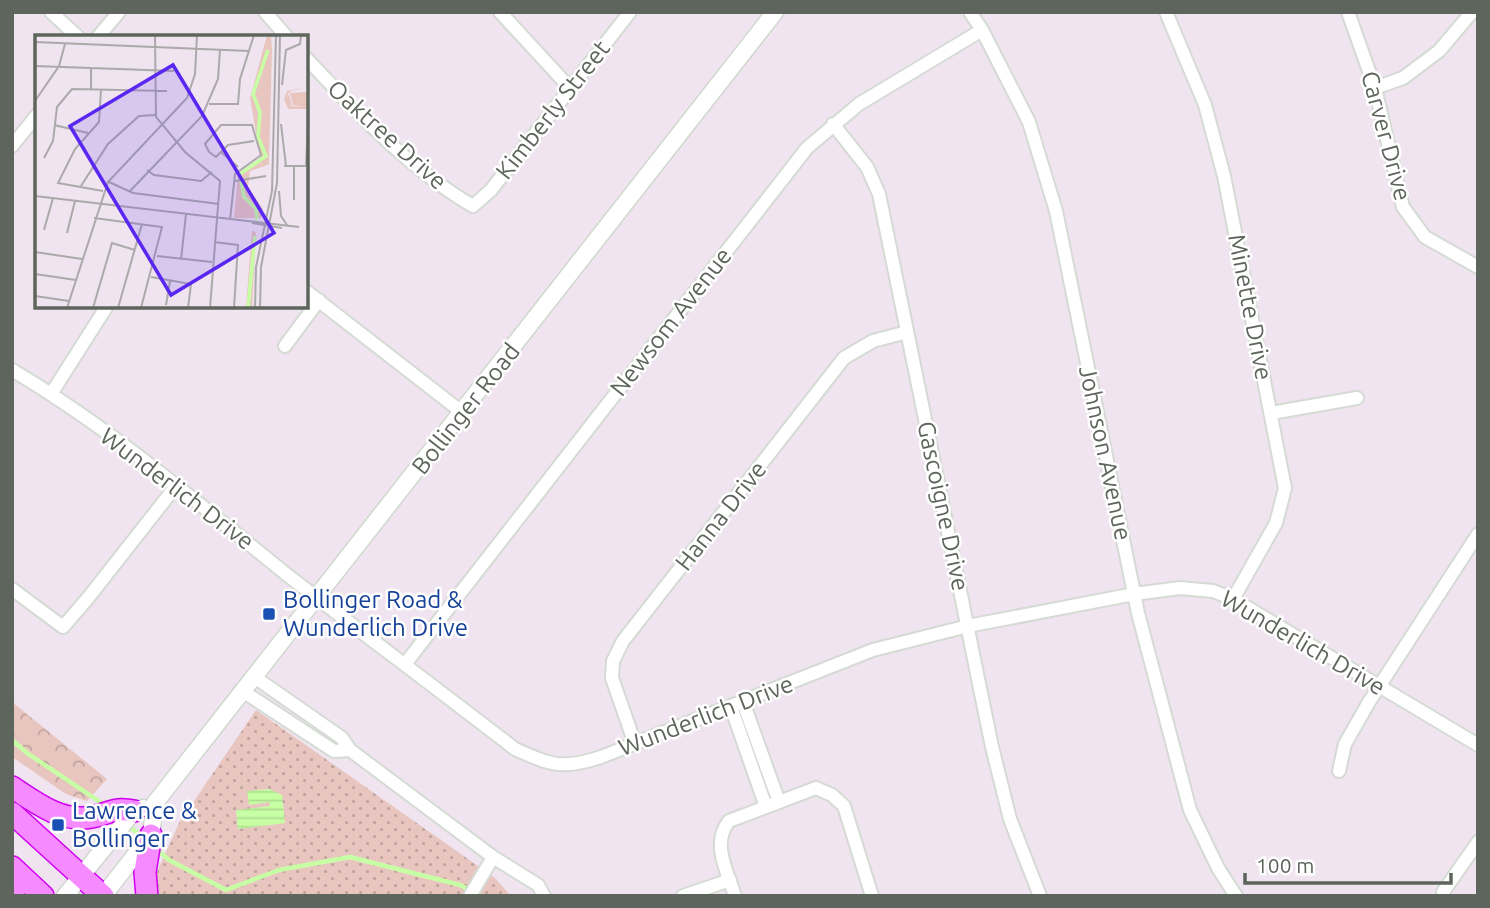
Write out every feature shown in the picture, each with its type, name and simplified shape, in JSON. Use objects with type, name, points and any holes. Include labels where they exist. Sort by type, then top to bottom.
[{"type":"highway","points":[[12,787],[52,812],[66,817],[121,815]]},
{"type":"highway","points":[[12,813],[103,896]]},
{"type":"highway","points":[[148,845],[145,872],[148,896]]},
{"type":"highway","points":[[12,867],[43,896]]},
{"type":"highway","points":[[12,881],[14,896]]},
{"type":"main road","name":"Bollinger Road","points":[[155,803],[775,12]]},
{"type":"main road","points":[[65,896],[121,815],[155,803],[148,845],[103,896]]},
{"type":"street","points":[[51,12],[76,35]]},
{"type":"street","points":[[100,35],[118,12]]},
{"type":"street","points":[[265,12],[285,35]]},
{"type":"street","points":[[499,12],[570,88]]},
{"type":"street","name":"Kimberly Street","points":[[473,206],[491,190],[630,12]]},
{"type":"street","name":"Johnson Avenue","points":[[970,12],[1029,122],[1056,211],[1134,594],[1190,810],[1218,868],[1236,896]]},
{"type":"street","name":"Minette Drive","points":[[1166,12],[1205,105],[1224,176],[1285,488],[1276,523],[1233,599]]},
{"type":"street","name":"Carver Drive","points":[[1348,12],[1375,88],[1403,207],[1425,237],[1478,267]]},
{"type":"street","points":[[1375,88],[1403,78],[1439,51],[1472,12]]},
{"type":"street","name":"Newsom Avenue","points":[[405,664],[807,148],[859,104],[982,30]]},
{"type":"street","name":"Oaktree Drive","points":[[308,60],[390,143],[452,193],[473,206]]},
{"type":"street","points":[[12,146],[35,117]]},
{"type":"street","name":"Gascoigne Drive","points":[[833,124],[867,167],[879,194],[992,747],[1010,819],[1040,896]]},
{"type":"street","points":[[308,292],[463,413]]},
{"type":"street","points":[[285,346],[318,300]]},
{"type":"street","points":[[51,394],[106,308]]},
{"type":"street","name":"Hanna Drive","points":[[635,744],[612,678],[613,661],[623,641],[844,358],[873,341],[907,332]]},
{"type":"street","name":"Wunderlich Drive","points":[[12,370],[51,394],[176,486],[515,749],[550,765],[577,765],[873,650],[968,626],[1134,594],[1180,588],[1213,591],[1233,599],[1478,745]]},
{"type":"street","points":[[1271,413],[1357,398]]},
{"type":"street","points":[[12,589],[63,627],[176,486]]},
{"type":"street","points":[[1339,771],[1345,744],[1378,686],[1478,534]]},
{"type":"street","points":[[253,676],[342,737],[350,750],[493,857],[538,885],[544,896]]},
{"type":"street","points":[[241,690],[334,751],[350,750]]},
{"type":"street","points":[[737,705],[779,802]]},
{"type":"street","points":[[737,705],[766,807]]},
{"type":"street","points":[[735,896],[719,844],[721,831],[729,821],[817,788],[832,795],[844,806],[872,896]]},
{"type":"street","points":[[1443,892],[1478,842]]},
{"type":"street","points":[[470,896],[493,857]]},
{"type":"street","points":[[683,896],[730,880]]},
{"type":"green space","points":[[12,702],[107,779],[87,801],[66,794],[12,757]]},
{"type":"green space","points":[[256,710],[495,878],[511,896],[161,896],[151,885],[179,823]]},
{"type":"shaded area","points":[[269,789],[282,795],[285,823],[238,829],[236,810],[270,806],[269,802],[249,805],[247,791]]},
{"type":"waterway","points":[[12,740],[106,806]]},
{"type":"waterway","points":[[128,825],[143,838]]},
{"type":"waterway","points":[[155,848],[169,860],[226,890],[279,870],[350,857],[460,885],[481,896]]},
{"type":"place","name":"Bollinger Road & Wunderlich Drive","points":[[269,614]]},
{"type":"place","name":"Lawrence & Bollinger","points":[[58,825]]}]
